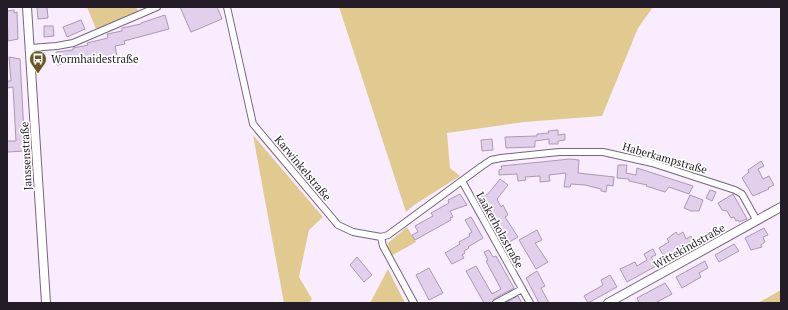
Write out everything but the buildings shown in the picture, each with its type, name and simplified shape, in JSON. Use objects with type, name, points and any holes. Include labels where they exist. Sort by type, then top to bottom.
[{"type":"main road","name":"Janssenstraße","points":[[27,7],[46,303]]},
{"type":"main road","name":"Wittekindstraße","points":[[608,303],[781,207]]},
{"type":"street","points":[[30,48],[57,46],[73,42],[157,7]]},
{"type":"street","name":"Karwinkelstraße","points":[[227,7],[250,118],[253,124],[338,225],[353,232],[381,237]]},
{"type":"street","name":"Haberkampstraße","points":[[381,237],[388,235],[491,160],[559,152],[603,152],[652,163],[735,190],[742,194],[757,221]]},
{"type":"street","name":"Laakerholzstraße","points":[[462,181],[530,303]]},
{"type":"street","points":[[381,237],[383,246],[414,303]]},
{"type":"street","points":[[496,303],[522,289]]},
{"type":"shaded area","points":[[87,7],[136,7],[138,11],[96,29]]},
{"type":"shaded area","points":[[339,7],[653,7],[638,28],[602,116],[524,122],[447,133],[450,168],[460,176],[414,205],[406,212]]},
{"type":"shaded area","points":[[253,135],[323,217],[309,230],[299,277],[312,299],[309,303],[284,303]]},
{"type":"shaded area","points":[[407,227],[416,242],[391,256],[387,249],[388,243]]},
{"type":"shaded area","points":[[388,269],[405,303],[370,303]]},
{"type":"shaded area","points":[[781,290],[781,303],[758,303]]},
{"type":"place","name":"Wormhaidestraße","points":[[38,74]]}]
